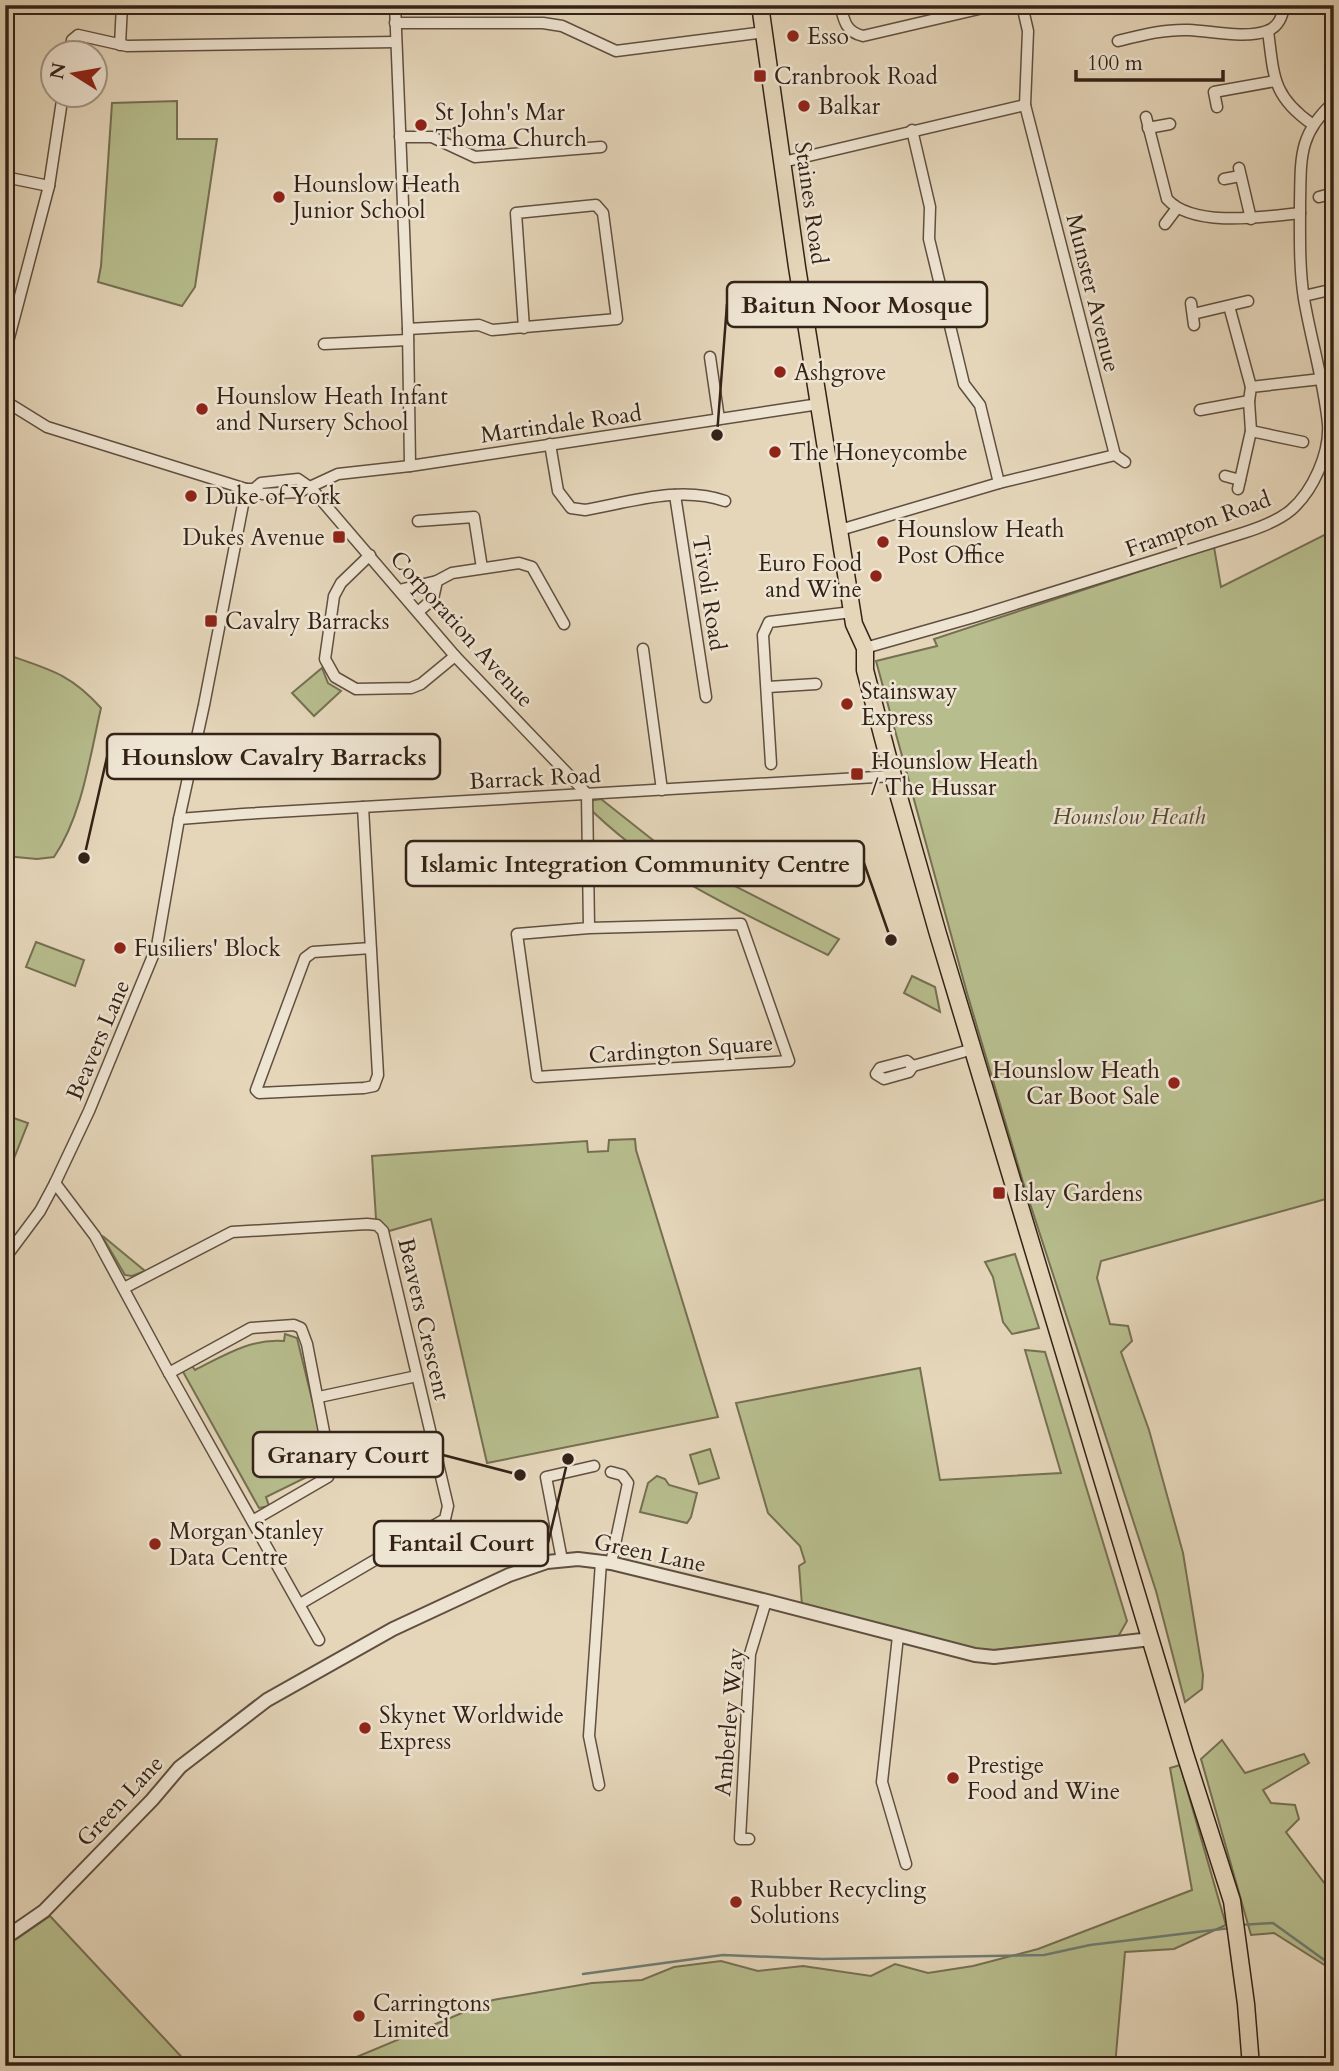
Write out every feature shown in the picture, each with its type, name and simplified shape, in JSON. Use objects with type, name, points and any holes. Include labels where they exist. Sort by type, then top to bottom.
[{"type":"main road","name":"Staines Road","points":[[760,5],[798,274],[852,612],[864,648],[866,670],[893,776],[973,1049]]},
{"type":"main road","points":[[973,1049],[1235,1915],[1251,2066]]},
{"type":"street","points":[[120,45],[122,5]]},
{"type":"street","points":[[395,5],[408,334],[410,466]]},
{"type":"street","points":[[840,5],[845,24],[853,33],[863,36],[996,5]]},
{"type":"street","name":"Munster Avenue","points":[[1022,5],[1028,31],[1025,105],[1115,455]]},
{"type":"street","points":[[1118,41],[1161,32],[1187,30],[1238,34],[1268,31],[1280,21],[1284,5]]},
{"type":"street","points":[[395,23],[543,23],[562,26],[616,51],[765,32]]},
{"type":"street","points":[[1268,31],[1275,81],[1292,110],[1312,124]]},
{"type":"street","points":[[74,38],[78,34],[93,38]]},
{"type":"street","points":[[108,42],[120,45],[396,42]]},
{"type":"street","points":[[1217,107],[1213,87],[1275,81]]},
{"type":"street","name":"Frampton Road","points":[[864,648],[1046,596],[1251,530],[1274,521],[1291,509],[1312,484],[1331,427],[1304,296],[1300,213],[1301,153],[1312,124],[1334,102]]},
{"type":"street","points":[[783,162],[1025,105]]},
{"type":"street","points":[[5,353],[49,186],[62,108]]},
{"type":"street","points":[[1170,124],[1147,122],[1167,198],[1177,208],[1201,215],[1251,219],[1300,213]]},
{"type":"street","points":[[912,130],[930,207],[929,239],[964,384],[979,405],[999,483]]},
{"type":"street","points":[[400,137],[432,137],[475,157],[601,147]]},
{"type":"street","points":[[1224,179],[1240,172],[1251,219]]},
{"type":"street","points":[[5,177],[49,186]]},
{"type":"street","points":[[1319,197],[1334,193]]},
{"type":"street","points":[[324,344],[479,325],[492,330],[524,328],[617,319],[603,214],[596,205],[516,213],[524,328]]},
{"type":"street","points":[[1165,224],[1177,208]]},
{"type":"street","points":[[1304,296],[1334,289]]},
{"type":"street","points":[[1193,314],[1248,301]]},
{"type":"street","points":[[1225,476],[1239,484],[1251,430],[1251,387],[1229,306]]},
{"type":"street","points":[[710,357],[719,419]]},
{"type":"street","points":[[1251,387],[1321,379]]},
{"type":"street","points":[[5,401],[47,428],[250,489],[261,483],[298,479],[311,488]]},
{"type":"street","points":[[1200,410],[1249,401]]},
{"type":"street","name":"Martindale Road","points":[[311,488],[338,474],[410,466],[819,404]]},
{"type":"street","points":[[1251,430],[1303,442]]},
{"type":"street","name":"Tivoli Road","points":[[550,444],[558,491],[571,508],[584,510],[675,495],[707,495],[725,501]]},
{"type":"street","points":[[840,530],[999,483],[1115,455],[1125,462]]},
{"type":"street","name":"Corporation Avenue","points":[[311,488],[455,656],[586,794]]},
{"type":"street","name":"Beavers Lane","points":[[5,1258],[40,1211],[55,1183],[89,1111],[157,946],[179,819],[250,489]]},
{"type":"street","name":"Tivoli Road","points":[[675,495],[706,697]]},
{"type":"street","points":[[418,521],[474,517],[482,568]]},
{"type":"street","points":[[370,555],[341,583],[334,596],[325,659],[334,677],[356,690],[411,688],[421,684],[455,656]]},
{"type":"street","points":[[399,590],[437,581],[452,572],[519,563],[532,567],[564,624]]},
{"type":"street","points":[[418,612],[433,599],[437,581]]},
{"type":"street","points":[[771,764],[763,635],[769,622],[852,612]]},
{"type":"street","points":[[643,649],[662,790]]},
{"type":"street","points":[[768,687],[816,684]]},
{"type":"street","name":"Barrack Road","points":[[179,819],[893,776]]},
{"type":"street","points":[[586,794],[589,928]]},
{"type":"street","points":[[363,807],[371,948],[378,1075],[374,1086],[259,1093],[256,1090],[305,958],[313,952],[371,948]]},
{"type":"street","name":"Cardington Square","points":[[741,924],[789,1061],[537,1077],[517,933],[589,928],[741,924]]},
{"type":"street","points":[[913,1066],[973,1049]]},
{"type":"street","points":[[55,1183],[95,1236],[319,1640]]},
{"type":"street","name":"Beavers Crescent","points":[[124,1287],[232,1232],[377,1225],[383,1231],[448,1506],[445,1519],[300,1604]]},
{"type":"street","points":[[169,1373],[244,1330],[259,1326],[294,1325],[301,1328],[318,1396],[331,1468],[328,1477],[254,1520]]},
{"type":"street","points":[[318,1396],[417,1376]]},
{"type":"street","points":[[562,1560],[546,1477],[594,1466]]},
{"type":"street","points":[[599,1785],[589,1736],[606,1563],[628,1483],[622,1475],[611,1472]]},
{"type":"street","name":"Green Lane","points":[[5,1938],[44,1911],[152,1800],[180,1767],[267,1700],[393,1629],[509,1575],[547,1562],[578,1559],[606,1563],[975,1655],[993,1657],[1151,1639]]},
{"type":"street","name":"Amberley Way","points":[[749,1839],[740,1839],[750,1654],[766,1601]]},
{"type":"street","points":[[898,1636],[882,1783],[906,1864]]},
{"type":"green space","points":[[177,101],[177,139],[217,139],[195,287],[182,306],[98,282],[112,103]]},
{"type":"green space","name":"Hounslow Heath","points":[[1334,530],[1334,1215],[1326,1199],[1101,1261],[1097,1278],[1110,1324],[1128,1326],[1132,1341],[1121,1352],[1149,1430],[1183,1553],[1203,1675],[1202,1689],[1185,1702],[1156,1591],[1023,1182],[967,993],[876,661],[937,646],[934,639],[1214,547],[1221,587]]},
{"type":"green space","points":[[5,654],[46,668],[68,679],[101,708],[78,804],[64,841],[54,857],[37,859],[5,856]]},
{"type":"green space","points":[[322,668],[328,683],[341,691],[314,716],[292,693]]},
{"type":"green space","points":[[601,799],[668,852],[839,939],[828,955],[699,889],[639,851],[583,802]]},
{"type":"green space","points":[[36,942],[84,960],[75,986],[26,967]]},
{"type":"green space","points":[[912,976],[935,987],[940,1012],[904,993]]},
{"type":"green space","points":[[5,1115],[28,1123],[5,1181]]},
{"type":"green space","points":[[635,1139],[636,1150],[718,1417],[487,1463],[431,1219],[389,1231],[376,1219],[372,1156],[587,1141],[588,1152],[608,1151],[609,1140]]},
{"type":"green space","points":[[102,1236],[145,1271],[132,1276],[125,1275]]},
{"type":"green space","points":[[1015,1254],[1039,1328],[1012,1334],[1003,1322],[993,1277],[985,1262]]},
{"type":"green space","points":[[285,1334],[297,1338],[326,1457],[321,1470],[266,1497],[269,1506],[259,1508],[182,1370],[190,1363],[195,1370],[249,1345],[284,1341]]},
{"type":"green space","points":[[1025,1350],[1045,1352],[1127,1621],[1118,1637],[994,1650],[966,1649],[802,1605],[799,1566],[805,1562],[800,1546],[768,1513],[736,1403],[920,1368],[940,1480],[1061,1473]]},
{"type":"green space","points":[[710,1449],[719,1478],[699,1484],[690,1455]]},
{"type":"green space","points":[[657,1476],[665,1479],[669,1485],[697,1493],[687,1523],[640,1512],[648,1483]]},
{"type":"green space","points":[[1222,1740],[1245,1773],[1304,1754],[1309,1763],[1263,1790],[1271,1803],[1295,1805],[1299,1819],[1286,1832],[1334,1896],[1334,1971],[1274,1933],[1251,1935],[1201,1759]]},
{"type":"green space","points":[[1180,1765],[1226,1925],[1174,1949],[1125,1952],[1115,2066],[335,2066],[493,2000],[592,1983],[642,1980],[674,1967],[721,1961],[758,1971],[803,1966],[871,1976],[895,1964],[928,1973],[973,1966],[1038,1949],[1192,1890],[1170,1768]]},
{"type":"green space","points":[[50,1916],[190,2066],[5,2066],[5,1947]]},
{"type":"waterway","points":[[1240,1925],[1273,1923],[1334,1967]]},
{"type":"waterway","points":[[583,1974],[723,1955],[823,1959],[1044,1955],[1090,1945],[1230,1928]]},
{"type":"waterway","points":[[355,2066],[368,2061],[377,2066]]},
{"type":"place","name":"Esso","points":[[793,36]]},
{"type":"place","name":"Cranbrook Road","points":[[760,76]]},
{"type":"place","name":"Balkar","points":[[804,106]]},
{"type":"place","name":"St John's Mar Thoma Church","points":[[421,125]]},
{"type":"place","name":"Hounslow Heath Junior School","points":[[279,197]]},
{"type":"place","name":"Ashgrove","points":[[780,372]]},
{"type":"place","name":"Hounslow Heath Infant and Nursery School","points":[[202,409]]},
{"type":"place","name":"Baitun Noor Mosque","points":[[717,435]]},
{"type":"place","name":"The Honeycombe","points":[[775,452]]},
{"type":"place","name":"Duke of York","points":[[191,496]]},
{"type":"place","name":"Dukes Avenue","points":[[339,537]]},
{"type":"place","name":"Hounslow Heath Post Office","points":[[883,542]]},
{"type":"place","name":"Euro Food and Wine","points":[[876,576]]},
{"type":"place","name":"Cavalry Barracks","points":[[211,621]]},
{"type":"place","name":"Stainsway Express","points":[[847,704]]},
{"type":"place","name":"Hounslow Heath / The Hussar","points":[[857,774]]},
{"type":"place","name":"Hounslow Cavalry Barracks","points":[[84,858]]},
{"type":"place","name":"Islamic Integration Community Centre","points":[[891,940]]},
{"type":"place","name":"Fusiliers' Block","points":[[120,948]]},
{"type":"place","name":"Hounslow Heath Car Boot Sale","points":[[1174,1083]]},
{"type":"place","name":"Islay Gardens","points":[[999,1193]]},
{"type":"place","name":"Fantail Court","points":[[568,1459]]},
{"type":"place","name":"Granary Court","points":[[520,1475]]},
{"type":"place","name":"Morgan Stanley Data Centre","points":[[155,1544]]},
{"type":"place","name":"Skynet Worldwide Express","points":[[365,1728]]},
{"type":"place","name":"Prestige Food and Wine","points":[[953,1778]]},
{"type":"place","name":"Rubber Recycling Solutions","points":[[736,1902]]},
{"type":"place","name":"Carringtons Limited","points":[[359,2016]]}]
